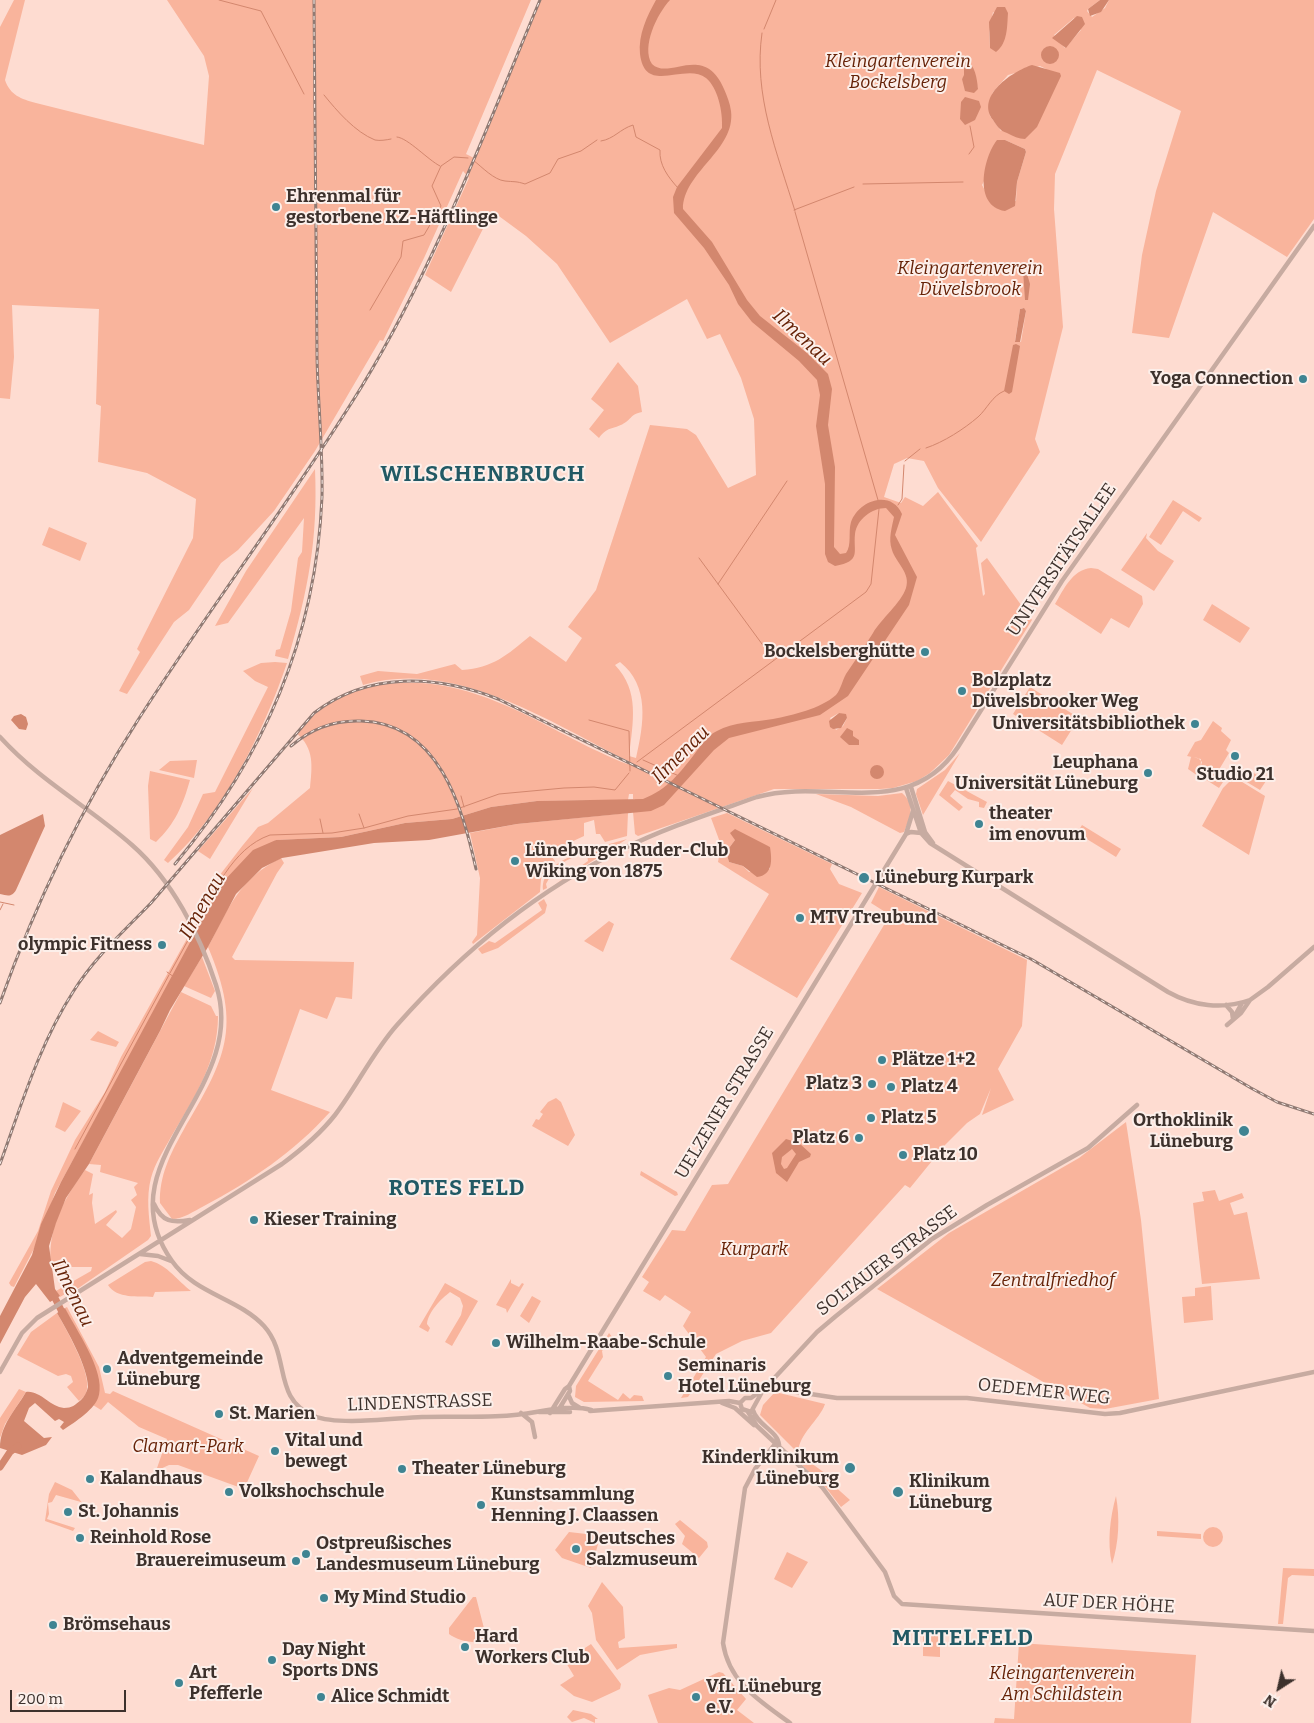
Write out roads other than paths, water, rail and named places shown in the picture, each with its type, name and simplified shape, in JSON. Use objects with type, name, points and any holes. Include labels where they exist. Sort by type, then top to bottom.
[{"type":"main road","name":"UNIVERSITÄTSALLEE","points":[[908,788],[938,772],[958,747],[1062,581],[1314,226]]},
{"type":"main road","points":[[0,737],[27,765],[54,788],[124,838],[152,865],[176,899],[201,946],[214,979],[222,1012],[215,1061],[204,1087],[160,1163],[153,1202],[154,1223],[160,1241],[172,1262]]},
{"type":"main road","points":[[908,788],[913,811],[921,833],[939,849],[1176,997],[1198,1004],[1226,1005],[1242,1003],[1250,1000],[1268,987],[1314,948]]},
{"type":"main road","points":[[908,788],[925,832],[939,849]]},
{"type":"main road","points":[[0,1372],[22,1333],[32,1323],[68,1298],[282,1164],[312,1139],[335,1114],[383,1042],[409,1012],[473,949],[530,904],[597,862],[641,840],[774,792],[878,792],[908,788]]},
{"type":"main road","name":"UELZENER STRASSE","points":[[551,1411],[569,1386],[906,834],[913,811]]},
{"type":"main road","points":[[910,825],[917,822]]},
{"type":"main road","name":"UELZENER STRASSE","points":[[906,834],[917,822]]},
{"type":"main road","points":[[906,834],[921,833]]},
{"type":"main road","points":[[1233,1019],[1244,1010],[1250,1000]]},
{"type":"main road","points":[[1242,1003],[1244,1010]]},
{"type":"main road","points":[[1228,1025],[1242,1003]]},
{"type":"main road","points":[[1226,1005],[1232,1012],[1233,1019]]},
{"type":"main road","name":"SOLTAUER STRASSE","points":[[750,1411],[768,1385],[823,1327],[932,1239],[963,1218],[1088,1148],[1137,1105]]},
{"type":"main road","points":[[153,1202],[162,1218],[169,1221],[194,1219]]},
{"type":"main road","points":[[138,1254],[158,1256],[172,1262]]},
{"type":"main road","name":"LINDENSTRASSE","points":[[172,1262],[192,1282],[246,1312],[266,1328],[278,1350],[288,1395],[295,1405],[318,1418],[336,1420],[558,1411]]},
{"type":"main road","name":"OEDEMER WEG","points":[[768,1385],[784,1390],[837,1398],[967,1398],[1105,1414],[1120,1413],[1314,1372]]},
{"type":"main road","name":"SOLTAUER STRASSE","points":[[558,1411],[740,1402],[745,1398],[751,1398],[768,1385]]},
{"type":"main road","name":"UELZENER STRASSE","points":[[558,1411],[568,1394],[569,1386]]},
{"type":"main road","points":[[568,1394],[572,1403],[582,1409]]},
{"type":"main road","points":[[751,1398],[755,1404]]},
{"type":"main road","points":[[716,1402],[735,1408],[777,1444]]},
{"type":"main road","points":[[740,1402],[742,1410],[750,1411],[778,1439],[777,1444],[759,1463]]},
{"type":"main road","name":"SOLTAUER STRASSE","points":[[558,1411],[591,1410]]},
{"type":"main road","points":[[750,1411],[758,1428],[770,1440],[772,1447]]},
{"type":"main road","points":[[521,1413],[532,1422],[535,1438]]},
{"type":"main road","points":[[777,1444],[772,1447],[759,1463],[748,1482],[742,1499],[722,1634],[727,1662],[742,1686],[790,1723]]},
{"type":"main road","name":"AUF DER HÖHE","points":[[777,1444],[825,1491],[886,1572],[894,1596],[902,1604],[1314,1631]]},
{"type":"waterway","points":[[219,0],[261,11],[304,94]]},
{"type":"waterway","points":[[764,29],[776,0]]},
{"type":"waterway","points":[[762,33],[761,79],[768,123],[795,211]]},
{"type":"waterway","points":[[324,95],[360,132],[375,140],[391,139]]},
{"type":"waterway","points":[[601,141],[633,125],[636,137],[660,150],[661,161],[665,170],[678,188]]},
{"type":"waterway","points":[[969,154],[974,147],[970,126]]},
{"type":"waterway","points":[[397,137],[407,141],[440,166]]},
{"type":"waterway","points":[[473,160],[488,173],[501,180],[525,184],[550,173],[558,159],[581,151],[597,140]]},
{"type":"waterway","points":[[370,310],[401,257],[403,241],[424,235],[441,206],[432,186],[441,166],[454,157],[468,158]]},
{"type":"waterway","points":[[863,184],[963,182]]},
{"type":"waterway","points":[[794,210],[854,187]]},
{"type":"waterway","points":[[795,212],[878,500]]},
{"type":"waterway","points":[[926,448],[947,439],[966,426],[978,417],[996,396],[1004,391]]},
{"type":"waterway","points":[[905,461],[920,449]]},
{"type":"waterway","points":[[898,505],[902,499],[904,465]]},
{"type":"waterway","points":[[718,584],[787,481]]},
{"type":"waterway","points":[[637,762],[866,592],[871,584],[879,509]]},
{"type":"waterway","points":[[699,558],[773,659]]},
{"type":"waterway","points":[[589,720],[629,731],[630,771]]},
{"type":"waterway","points":[[643,760],[679,776]]},
{"type":"waterway","points":[[195,927],[234,861],[257,841],[270,835],[332,833],[364,828],[408,816],[457,809],[499,794],[564,788],[594,787],[615,790],[629,773]]},
{"type":"waterway","points":[[461,796],[464,807]]},
{"type":"waterway","points":[[359,814],[364,828]]},
{"type":"waterway","points":[[320,819],[323,833]]},
{"type":"waterway","points":[[0,902],[14,905]]},
{"type":"waterway","points":[[0,910],[3,904]]},
{"type":"waterway","points":[[170,973],[192,933]]},
{"type":"waterway","points":[[167,972],[174,977]]},
{"type":"waterway","points":[[75,1149],[169,975]]},
{"type":"waterway","name":"Ilmenau","points":[[52,1292],[65,1318]]},
{"type":"waterway","name":"Ilmenau","points":[[0,1467],[10,1452],[18,1446]]},
{"type":"railway","points":[[175,864],[207,823],[235,781],[259,738],[280,693],[296,647],[309,599],[318,549],[322,480],[317,357],[314,0]]},
{"type":"railway","points":[[0,1003],[44,893],[97,788],[165,678],[335,428],[388,340],[413,293],[458,196],[540,0]]},
{"type":"railway","points":[[0,1164],[40,1054],[50,1033],[73,992],[100,956],[151,903],[314,713],[335,699],[357,690],[380,684],[404,681],[451,685],[498,699],[1031,959],[1251,1088],[1277,1102],[1314,1114]]},
{"type":"railway","points":[[291,746],[307,734],[324,726],[351,721],[388,725],[410,736],[428,752],[442,772],[454,795],[463,820],[476,869]]},
{"type":"place","name":"Ehrenmal für gestorbene KZ-Häftlinge","points":[[276,207]]},
{"type":"place","name":"Yoga Connection","points":[[1303,379]]},
{"type":"place","name":"Bockelsberghütte","points":[[925,652]]},
{"type":"place","name":"Bolzplatz Düvelsbrooker Weg","points":[[962,691]]},
{"type":"place","name":"Universitätsbibliothek","points":[[1195,724]]},
{"type":"place","name":"Studio 21","points":[[1235,756]]},
{"type":"place","name":"Leuphana Universität Lüneburg","points":[[1148,773]]},
{"type":"place","name":"theater im enovum","points":[[979,824]]},
{"type":"place","name":"Lüneburger Ruder-Club Wiking von 1875","points":[[515,861]]},
{"type":"place","name":"Lüneburg Kurpark","points":[[864,878]]},
{"type":"place","name":"MTV Treubund","points":[[800,918]]},
{"type":"place","name":"olympic Fitness","points":[[162,945]]},
{"type":"place","name":"Plätze 1+2","points":[[882,1060]]},
{"type":"place","name":"Platz 3","points":[[872,1084]]},
{"type":"place","name":"Platz 4","points":[[891,1087]]},
{"type":"place","name":"Platz 5","points":[[871,1118]]},
{"type":"place","name":"Orthoklinik Lüneburg","points":[[1244,1131]]},
{"type":"place","name":"Platz 6","points":[[859,1138]]},
{"type":"place","name":"Platz 10","points":[[903,1155]]},
{"type":"place","name":"Kieser Training","points":[[254,1220]]},
{"type":"place","name":"Wilhelm-Raabe-Schule","points":[[496,1343]]},
{"type":"place","name":"Adventgemeinde Lüneburg","points":[[107,1369]]},
{"type":"place","name":"Seminaris Hotel Lüneburg","points":[[668,1376]]},
{"type":"place","name":"St. Marien","points":[[219,1414]]},
{"type":"place","name":"Vital und bewegt","points":[[275,1451]]},
{"type":"place","name":"Kinderklinikum Lüneburg","points":[[850,1468]]},
{"type":"place","name":"Theater Lüneburg","points":[[402,1469]]},
{"type":"place","name":"Kalandhaus","points":[[90,1479]]},
{"type":"place","name":"Volkshochschule","points":[[229,1492]]},
{"type":"place","name":"Klinikum Lüneburg","points":[[898,1492]]},
{"type":"place","name":"Kunstsammlung Henning J. Claassen","points":[[481,1505]]},
{"type":"place","name":"St. Johannis","points":[[68,1512]]},
{"type":"place","name":"Reinhold Rose","points":[[80,1538]]},
{"type":"place","name":"Deutsches Salzmuseum","points":[[576,1549]]},
{"type":"place","name":"Ostpreußisches Landesmuseum Lüneburg","points":[[306,1554]]},
{"type":"place","name":"Brauereimuseum","points":[[296,1561]]},
{"type":"place","name":"My Mind Studio","points":[[324,1598]]},
{"type":"place","name":"Brömsehaus","points":[[53,1625]]},
{"type":"place","name":"Hard Workers Club","points":[[465,1647]]},
{"type":"place","name":"Day Night Sports DNS","points":[[272,1660]]},
{"type":"place","name":"Art Pfefferle","points":[[179,1683]]},
{"type":"place","name":"Alice Schmidt","points":[[321,1697]]},
{"type":"place","name":"VfL Lüneburg e.V.","points":[[696,1697]]},
{"type":"district","name":"WILSCHENBRUCH","points":[[483,475]]},
{"type":"district","name":"ROTES FELD","points":[[457,1189]]},
{"type":"district","name":"MITTELFELD","points":[[963,1639]]},
{"type":"park label","name":"Kleingartenverein Bockelsberg","points":[[898,72]]},
{"type":"park label","name":"Kleingartenverein Düvelsbrook","points":[[970,279]]},
{"type":"park label","name":"Kurpark","points":[[754,1250]]},
{"type":"park label","name":"Zentralfriedhof","points":[[1053,1281]]},
{"type":"park label","name":"Clamart-Park","points":[[188,1447]]},
{"type":"park label","name":"Kleingartenverein Am Schildstein","points":[[1062,1684]]}]
